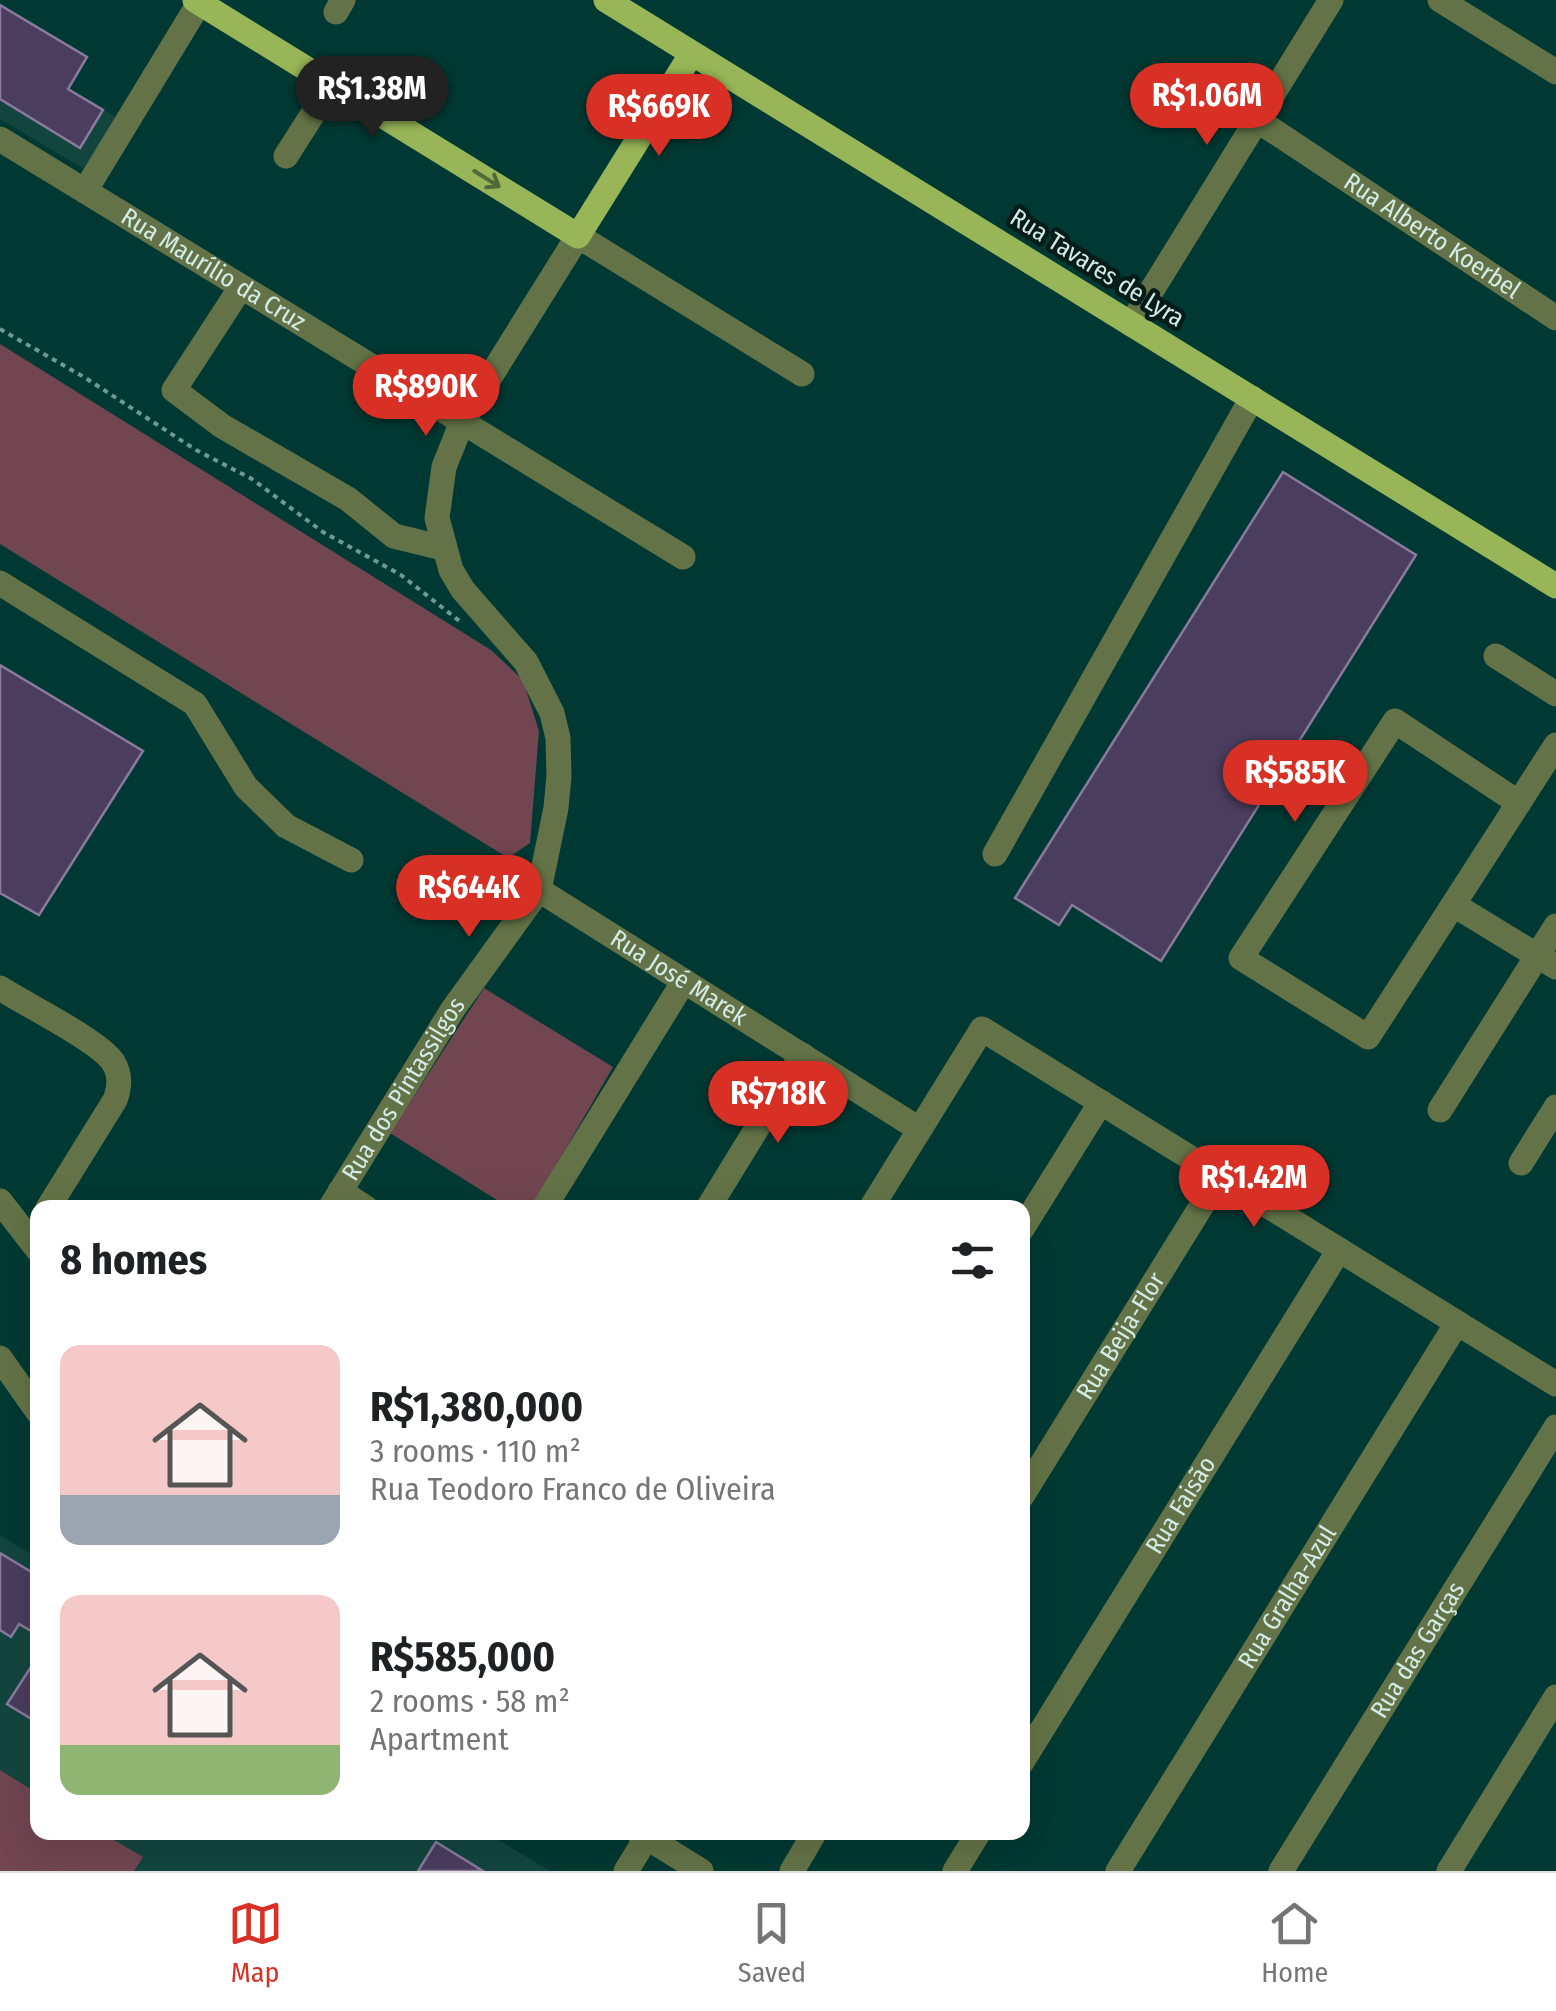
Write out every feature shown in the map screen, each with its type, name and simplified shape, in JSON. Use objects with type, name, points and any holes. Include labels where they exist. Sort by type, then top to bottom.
[{"type":"main road","name":"Rua Tavares de Lyra","points":[[606,0],[1556,586]]},
{"type":"main road","points":[[198,1],[578,236],[692,53]]},
{"type":"street","points":[[1131,324],[1331,0]]},
{"type":"street","points":[[1440,0],[1556,72]]},
{"type":"street","points":[[86,191],[198,1]]},
{"type":"street","points":[[286,156],[332,84]]},
{"type":"street","name":"Rua Alberto Koerbel","points":[[1257,120],[1556,318]]},
{"type":"street","name":"Rua Maurílio da Cruz","points":[[0,138],[683,557]]},
{"type":"street","points":[[242,287],[174,390],[222,426],[348,499],[394,536],[443,548],[437,518],[444,468],[462,422],[578,236],[802,374]]},
{"type":"street","points":[[995,854],[1252,398]]},
{"type":"street","name":"Rua dos Pintassilgos","points":[[335,1200],[453,1009],[540,890],[556,808],[558,738],[552,713],[536,679],[463,590],[443,548]]},
{"type":"street","points":[[0,583],[195,704],[246,786],[286,826],[351,860]]},
{"type":"street","points":[[1496,656],[1556,694]]},
{"type":"street","points":[[1520,802],[1396,721],[1241,958],[1368,1037],[1520,802],[1556,745]]},
{"type":"street","name":"Rua José Marek","points":[[540,890],[920,1129]]},
{"type":"street","points":[[1454,904],[1547,961]]},
{"type":"street","points":[[1440,1110],[1547,961],[1556,926]]},
{"type":"street","points":[[549,1200],[684,980]]},
{"type":"street","points":[[0,988],[102,1052],[118,1072],[114,1100],[53,1200]]},
{"type":"street","points":[[875,1200],[982,1029],[1556,1384]]},
{"type":"street","points":[[713,1200],[802,1055]]},
{"type":"street","points":[[1030,1216],[1101,1102]]},
{"type":"street","points":[[1521,1163],[1556,1107]]},
{"type":"street","name":"Rua Beija-Flor","points":[[1030,1483],[1220,1176]]},
{"type":"street","points":[[0,1202],[30,1232]]},
{"type":"street","name":"Rua Faisão","points":[[1030,1749],[1340,1250]]},
{"type":"street","name":"Rua Gralha-Azul","points":[[1118,1871],[1457,1323]]},
{"type":"street","points":[[0,1358],[30,1401]]},
{"type":"street","name":"Rua das Garças","points":[[1281,1871],[1556,1427]]},
{"type":"street","points":[[1449,1871],[1556,1697]]},
{"type":"street","points":[[626,1871],[642,1840]]},
{"type":"street","points":[[654,1840],[701,1871]]},
{"type":"street","points":[[792,1871],[810,1840]]},
{"type":"street","points":[[955,1871],[974,1840]]},
{"type":"path","points":[[0,330],[264,487],[323,532],[402,575],[467,626]]},
{"type":"shaded area","points":[[0,5],[87,57],[69,89],[116,117],[84,169],[0,119]]},
{"type":"shaded area","points":[[0,344],[491,650],[523,680],[539,731],[530,843],[508,858],[0,544]]},
{"type":"shaded area","points":[[484,988],[613,1067],[536,1200],[497,1200],[390,1133]]},
{"type":"shaded area","points":[[0,1535],[30,1554],[30,1840],[499,1840],[550,1871],[0,1871]]},
{"type":"shaded area","points":[[0,1770],[30,1789],[30,1840],[114,1840],[143,1857],[134,1871],[0,1871]]},
{"type":"building","points":[[0,5],[87,57],[68,89],[103,110],[80,148],[0,99]]},
{"type":"building","points":[[1283,472],[1416,555],[1161,961],[1072,905],[1059,925],[1015,898]]},
{"type":"building","points":[[0,665],[143,751],[39,915],[0,893]]},
{"type":"building","points":[[0,1553],[30,1571],[30,1630],[19,1624],[11,1637],[0,1630]]},
{"type":"building","points":[[30,1668],[30,1718],[7,1704]]},
{"type":"building","points":[[436,1842],[483,1871],[418,1871]]}]
